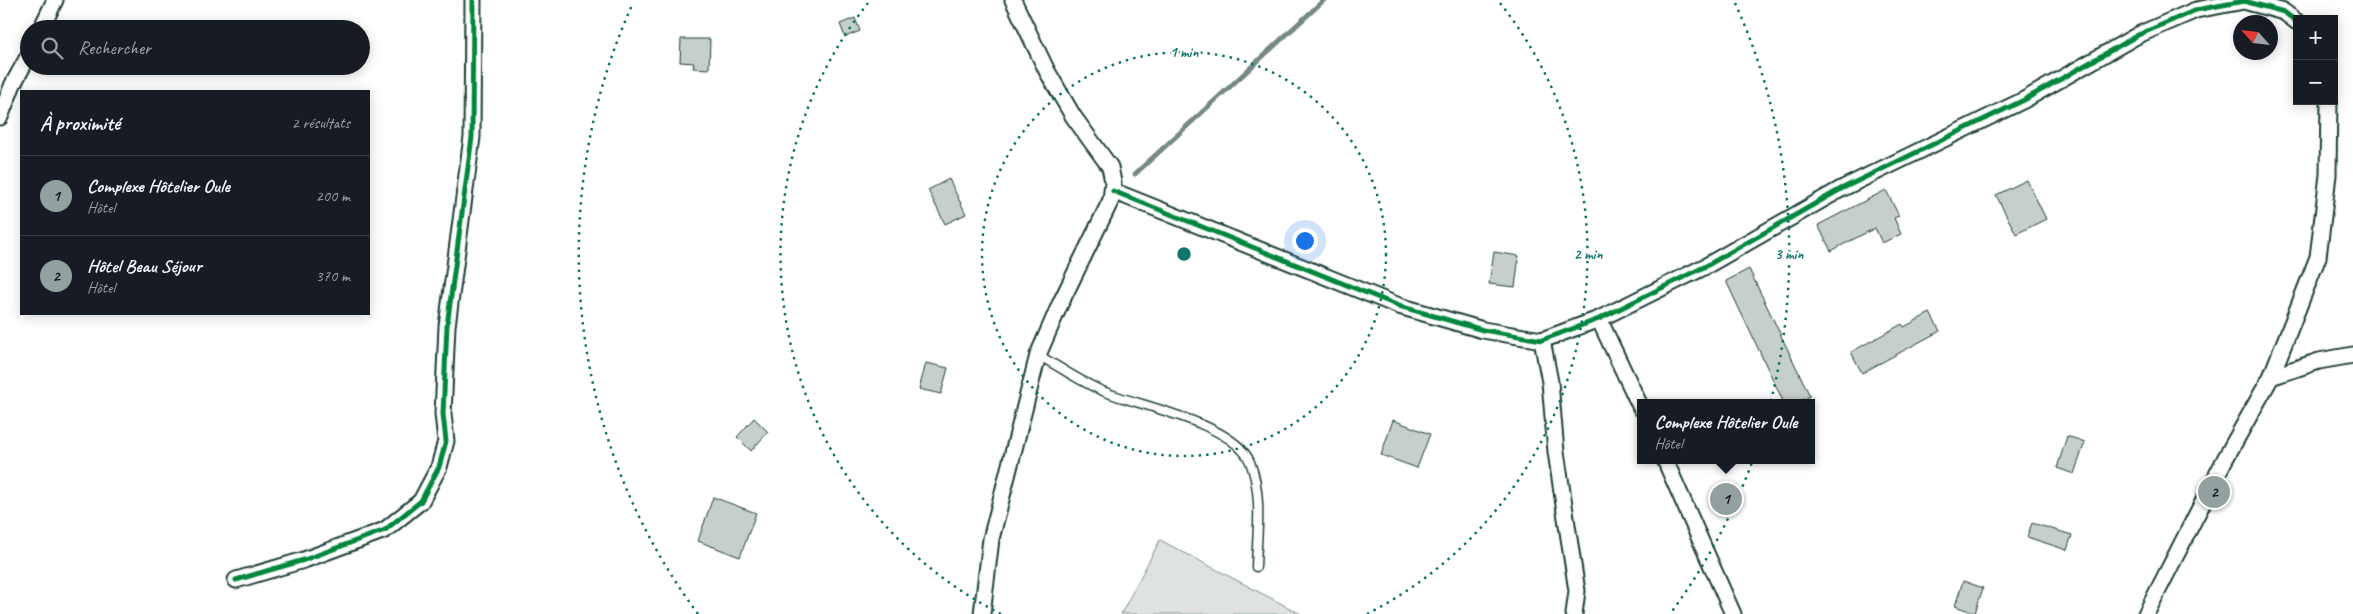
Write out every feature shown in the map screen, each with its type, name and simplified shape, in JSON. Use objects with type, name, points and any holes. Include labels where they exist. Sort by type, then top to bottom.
[{"type":"street","points":[[45,20],[55,0]]},
{"type":"street","points":[[236,580],[304,560],[385,530],[421,501],[439,467],[446,441],[443,414],[447,326],[472,137],[473,0]]},
{"type":"street","points":[[982,614],[991,539],[1038,355],[1061,302],[1111,200],[1113,191],[1110,167],[1073,116],[1047,71],[1013,0]]},
{"type":"street","points":[[1113,191],[1399,306],[1483,330],[1542,340],[1599,319],[1773,230],[1842,189],[2024,100],[2138,35],[2196,10],[2244,1],[2284,12],[2293,19]]},
{"type":"street","points":[[0,117],[20,71]]},
{"type":"street","points":[[2146,614],[2225,459],[2271,377],[2318,257],[2328,175],[2329,105]]},
{"type":"street","points":[[1599,319],[1637,400]]},
{"type":"street","points":[[1542,340],[1550,382],[1556,452],[1577,591],[1574,614]]},
{"type":"street","points":[[2271,377],[2319,362],[2353,355]]},
{"type":"street","points":[[1667,464],[1733,614]]},
{"type":"lane","points":[[1038,355],[1104,392],[1225,434],[1249,459],[1258,491],[1256,567]]},
{"type":"shaded area","points":[[1160,540],[1301,614],[1121,614]]},
{"type":"building","points":[[855,18],[860,31],[845,37],[840,24]]},
{"type":"building","points":[[681,39],[710,39],[709,69],[693,68],[694,63],[680,62]]},
{"type":"building","points":[[949,179],[966,214],[945,224],[928,190]]},
{"type":"building","points":[[2027,180],[2046,219],[2016,234],[1996,195]]},
{"type":"building","points":[[1886,190],[1899,216],[1894,218],[1901,234],[1882,243],[1875,228],[1831,251],[1818,225]]},
{"type":"building","points":[[1494,252],[1519,256],[1515,287],[1489,284]]},
{"type":"building","points":[[1749,269],[1810,396],[1804,399],[1782,399],[1726,281]]},
{"type":"building","points":[[1930,313],[1940,331],[1862,373],[1851,352],[1902,324],[1904,327]]},
{"type":"building","points":[[926,363],[948,368],[941,394],[919,389]]},
{"type":"building","points":[[754,418],[768,432],[751,451],[737,437]]},
{"type":"building","points":[[1393,420],[1430,434],[1417,468],[1381,455]]},
{"type":"building","points":[[2067,436],[2085,442],[2074,474],[2057,468]]},
{"type":"building","points":[[713,497],[756,513],[740,557],[698,541]]},
{"type":"building","points":[[2032,523],[2072,535],[2067,550],[2027,537]]},
{"type":"building","points":[[1963,581],[1983,588],[1975,613],[1955,606]]},
{"type":"waterway","points":[[1135,174],[1324,0]]},
{"type":"cycle path","points":[[236,580],[304,560],[385,530],[421,501],[439,467],[446,441],[443,414],[447,326],[472,137],[473,0]]},
{"type":"cycle path","points":[[1113,191],[1399,306],[1483,330],[1542,340],[1599,319],[1706,266],[1841,189],[2024,100],[2138,35],[2196,10],[2244,1],[2284,12],[2293,19]]},
{"type":"place","name":"Hôtel Beau Séjour","points":[[2214,492]]},
{"type":"place","name":"Complexe Hôtelier Oule","points":[[1726,499]]}]
